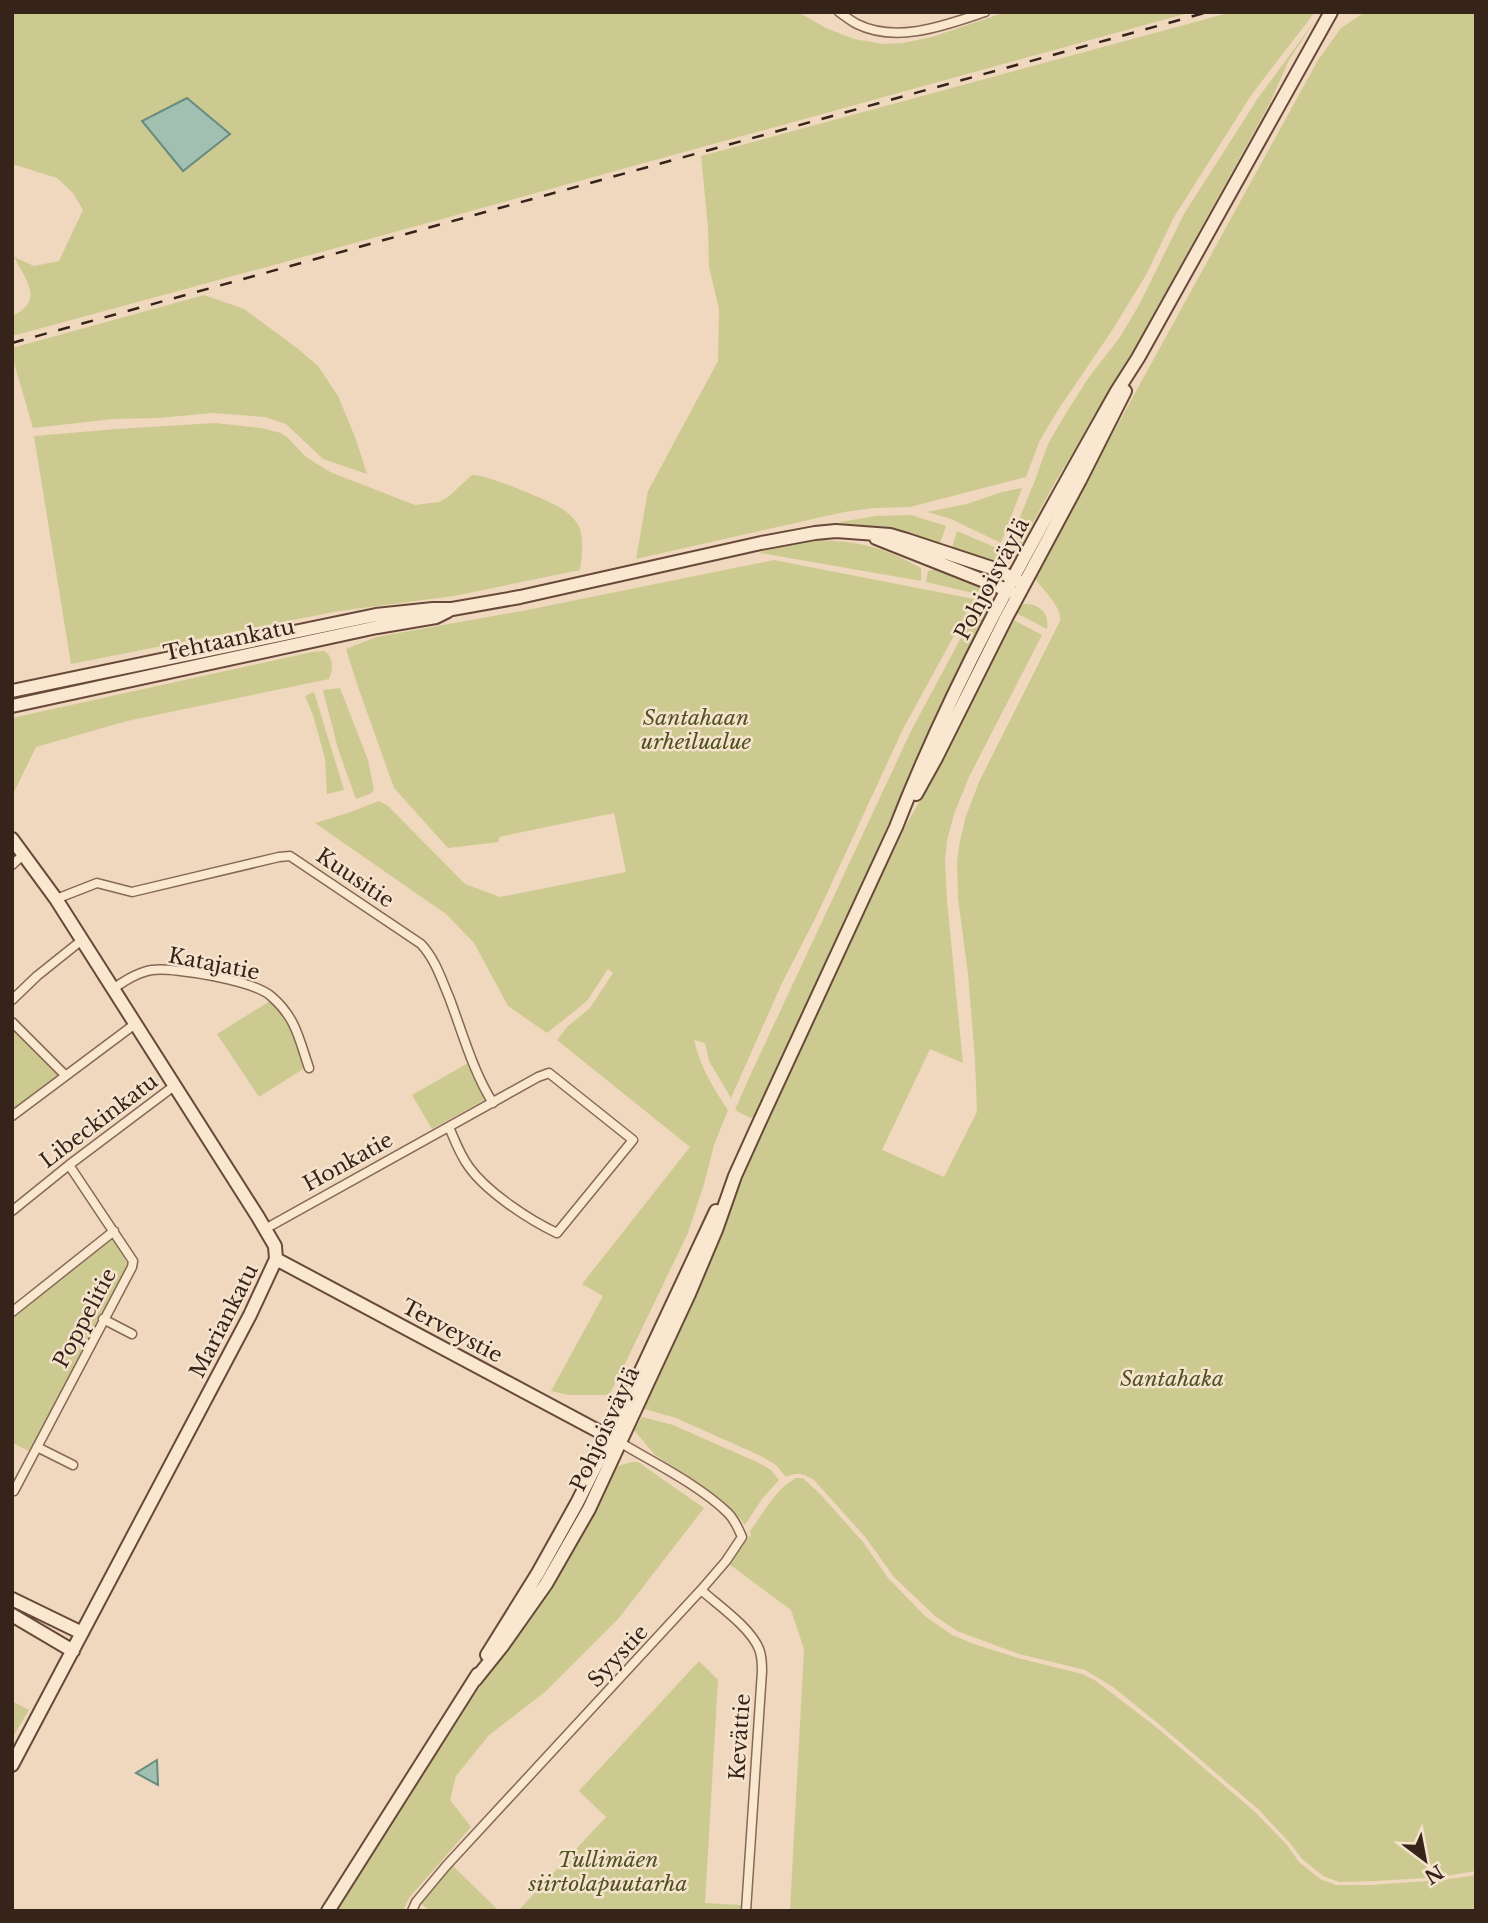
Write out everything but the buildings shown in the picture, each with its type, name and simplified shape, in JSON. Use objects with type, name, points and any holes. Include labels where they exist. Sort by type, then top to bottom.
[{"type":"main road","name":"Pohjoisväylä","points":[[896,827],[936,758],[1018,585],[1123,396],[1138,358],[1331,12]]},
{"type":"main road","name":"Tehtaankatu","points":[[12,691],[376,615],[452,609],[520,597],[797,536],[836,531],[890,535],[931,547],[995,569],[1018,585]]},
{"type":"main road","name":"Tehtaankatu","points":[[866,534],[1005,590]]},
{"type":"main road","name":"Pohjoisväylä","points":[[328,1911],[475,1680],[495,1641],[615,1440],[689,1294],[735,1176],[896,827],[916,776],[1005,590],[1018,585]]},
{"type":"main road","name":"Tehtaankatu","points":[[12,706],[436,617],[452,609]]},
{"type":"main road","name":"Mariankatu","points":[[12,839],[56,899],[265,1229],[275,1246],[276,1259],[250,1315],[12,1765]]},
{"type":"main road","name":"Terveystie","points":[[276,1259],[615,1440]]},
{"type":"main road","points":[[12,1599],[82,1633]]},
{"type":"main road","points":[[12,1615],[73,1651]]},
{"type":"street","points":[[839,12],[857,24],[876,31],[901,33],[935,27],[985,12]]},
{"type":"street","points":[[12,865],[23,855]]},
{"type":"street","name":"Kuusitie","points":[[56,899],[97,883],[132,892],[290,856],[428,951],[441,976],[493,1103]]},
{"type":"street","points":[[12,1000],[82,940]]},
{"type":"street","name":"Katajatie","points":[[113,989],[149,970],[182,971],[255,986],[267,992],[291,1017],[309,1068]]},
{"type":"street","points":[[12,1022],[65,1075]]},
{"type":"street","points":[[12,1116],[135,1024]]},
{"type":"street","name":"Honkatie","points":[[265,1229],[538,1077],[549,1073],[633,1140],[557,1233],[530,1218],[476,1176],[463,1158],[449,1127]]},
{"type":"street","name":"Libeckinkatu","points":[[12,1211],[174,1086]]},
{"type":"street","name":"Poppelitie","points":[[12,1490],[15,1491],[132,1267],[133,1261],[69,1165]]},
{"type":"street","points":[[12,1312],[114,1231]]},
{"type":"street","points":[[103,1319],[132,1334]]},
{"type":"street","name":"Syystie","points":[[412,1911],[416,1902],[446,1866],[701,1590],[742,1537],[729,1514],[708,1496],[615,1440]]},
{"type":"street","points":[[37,1447],[73,1465]]},
{"type":"street","name":"Kevättie","points":[[701,1590],[744,1630],[760,1652],[762,1671],[746,1911]]},
{"type":"green space","points":[[12,12],[798,12],[826,28],[854,39],[883,44],[932,37],[1006,12],[1192,12],[12,336],[12,316],[28,304],[30,297],[27,282],[14,257],[34,266],[59,261],[83,210],[73,193],[57,178],[12,164]]},
{"type":"green space","points":[[1232,12],[1315,12],[1252,94],[1174,217],[1146,275],[1040,440],[1026,477],[910,507],[844,512],[636,559],[648,491],[718,361],[719,309],[709,267],[701,156]]},
{"type":"green space","name":"Santahaka","points":[[1365,12],[1476,12],[1476,1871],[1440,1877],[1339,1882],[1323,1876],[1302,1859],[1258,1809],[1113,1687],[1085,1670],[1019,1654],[957,1631],[935,1616],[894,1577],[866,1538],[814,1480],[800,1474],[786,1477],[776,1465],[761,1456],[676,1418],[644,1409],[692,1305],[766,1121],[906,825],[937,771],[1012,619],[1042,635],[969,777],[954,814],[947,841],[947,901],[963,1063],[930,1049],[882,1150],[944,1177],[977,1112],[968,974],[958,898],[957,861],[960,841],[979,782],[1060,621],[1058,610],[1034,577],[1318,60],[1341,28]]},
{"type":"green space","points":[[1314,22],[1289,60],[1270,103],[1107,398],[1054,484],[1014,558],[1007,564],[1000,565],[1048,444],[1089,377],[1120,337],[1139,305],[1184,214],[1258,98]]},
{"type":"green space","points":[[204,295],[244,309],[318,366],[338,396],[367,474],[323,459],[286,424],[265,417],[213,413],[113,419],[33,428],[12,348]]},
{"type":"green space","points":[[215,423],[281,433],[306,457],[330,472],[415,505],[439,502],[472,475],[515,488],[559,507],[579,526],[582,537],[580,570],[454,596],[339,611],[71,664],[34,436]]},
{"type":"green space","points":[[1022,488],[1001,543],[951,519],[927,512],[967,504]]},
{"type":"green space","points":[[911,515],[946,526],[940,543],[880,527],[840,522],[876,516]]},
{"type":"green space","points":[[957,531],[999,549],[993,564],[952,548]]},
{"type":"green space","points":[[820,540],[849,542],[884,550],[921,568],[921,581],[760,553],[767,548]]},
{"type":"green space","name":"Santahaan urheilualue","points":[[774,560],[974,599],[903,729],[817,915],[782,983],[731,1098],[709,1061],[705,1043],[694,1040],[708,1077],[728,1110],[714,1145],[688,1233],[609,1395],[569,1395],[551,1391],[603,1296],[582,1284],[690,1147],[557,1040],[568,1026],[590,1008],[613,973],[608,969],[587,1001],[547,1033],[508,1006],[474,943],[446,914],[315,823],[379,801],[388,806],[465,884],[500,897],[626,872],[614,813],[499,837],[499,842],[448,848],[394,788],[346,649],[376,637],[527,610]]},
{"type":"green space","points":[[928,571],[951,571],[983,584],[977,594],[926,582]]},
{"type":"green space","points":[[982,602],[991,606],[759,1109],[754,1117],[750,1118],[735,1110],[748,1080],[911,731]]},
{"type":"green space","points":[[1023,604],[1034,605],[1042,610],[1047,618],[1047,629],[1014,612]]},
{"type":"green space","points":[[325,651],[332,664],[329,679],[127,721],[36,747],[12,796],[12,718]]},
{"type":"green space","points":[[340,688],[368,760],[374,790],[356,799],[338,749],[323,690]]},
{"type":"green space","points":[[314,692],[344,790],[327,794],[325,759],[305,696]]},
{"type":"green space","points":[[270,1001],[291,1026],[306,1067],[259,1097],[217,1034]]},
{"type":"green space","points":[[12,1027],[59,1075],[12,1111]]},
{"type":"green space","points":[[470,1062],[486,1099],[432,1129],[412,1095]]},
{"type":"green space","points":[[112,1238],[127,1263],[124,1273],[31,1452],[12,1443],[12,1318],[66,1272]]},
{"type":"green space","points":[[642,1417],[673,1425],[757,1462],[771,1470],[779,1480],[762,1499],[745,1525],[733,1510],[710,1492],[655,1455],[634,1430]]},
{"type":"green space","points":[[638,1462],[704,1508],[619,1618],[545,1692],[489,1735],[456,1776],[450,1800],[471,1827],[409,1898],[403,1911],[336,1911],[473,1697],[571,1553],[614,1471],[618,1466]]},
{"type":"green space","name":"Tullimäen siirtolapuutarha","points":[[796,1478],[803,1478],[821,1495],[863,1542],[888,1578],[925,1616],[952,1635],[974,1644],[1082,1674],[1096,1681],[1156,1727],[1255,1812],[1287,1845],[1299,1862],[1320,1879],[1336,1885],[1371,1885],[1476,1875],[1476,1911],[518,1911],[606,1817],[579,1791],[699,1661],[718,1680],[705,1903],[742,1905],[751,1909],[790,1910],[804,1649],[791,1610],[729,1564],[751,1535],[750,1531],[770,1502]]},
{"type":"green space","points":[[12,1701],[29,1710],[12,1738]]},
{"type":"green space","points":[[453,1866],[499,1911],[431,1911],[420,1903]]},
{"type":"shaded area","points":[[187,98],[230,134],[183,171],[142,121]]},
{"type":"shaded area","points":[[157,1760],[158,1785],[136,1773]]},
{"type":"railway","points":[[12,343],[1208,12]]}]
